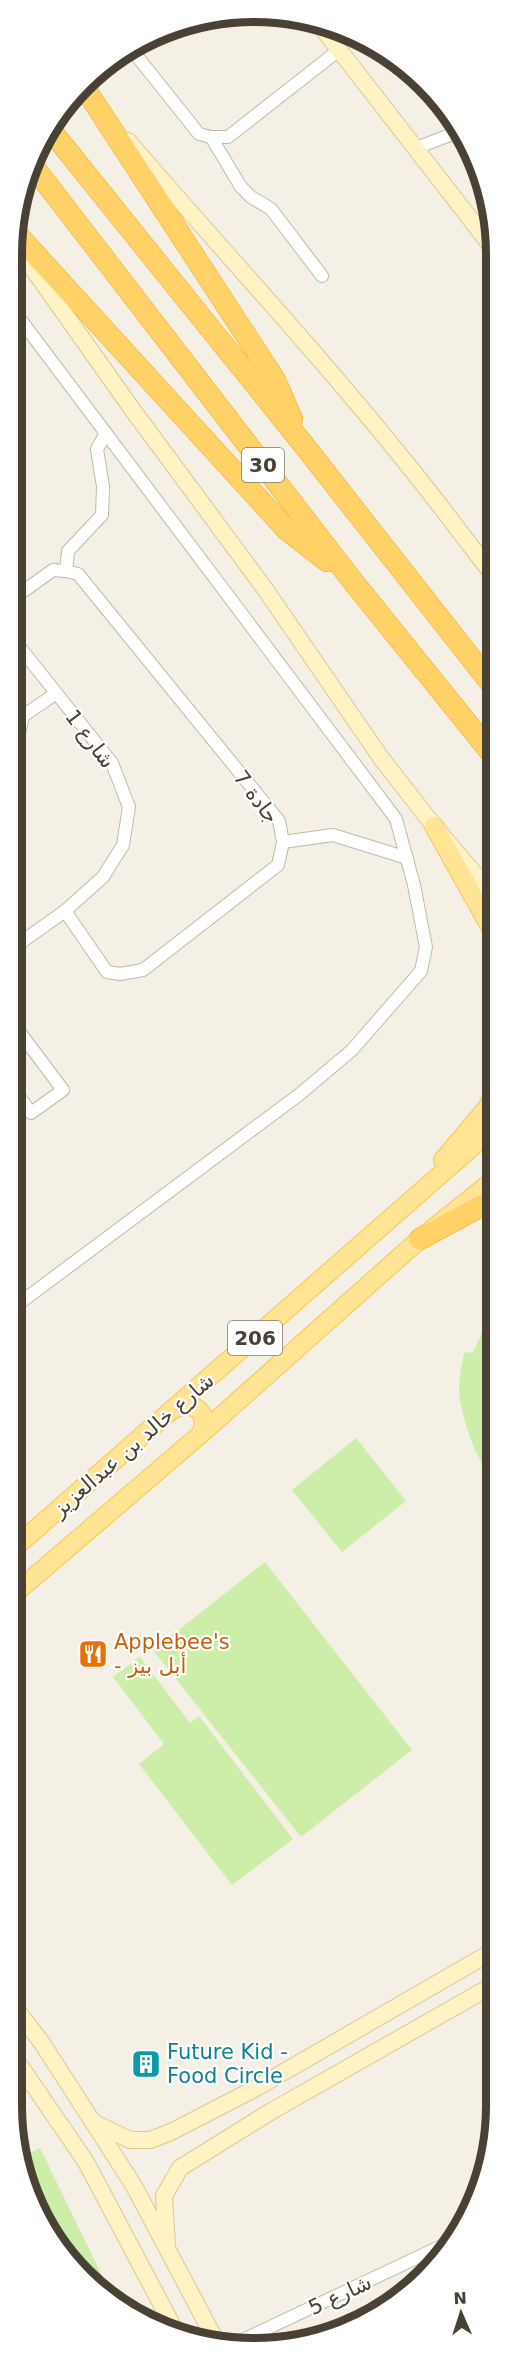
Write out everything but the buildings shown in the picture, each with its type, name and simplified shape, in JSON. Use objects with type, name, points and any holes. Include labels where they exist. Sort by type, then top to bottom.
[{"type":"highway","points":[[88,93],[275,380],[303,444]]},
{"type":"highway","name":"30","points":[[55,136],[303,444],[486,677]]},
{"type":"highway","name":"30","points":[[38,172],[351,579],[486,747]]},
{"type":"highway","points":[[23,241],[287,530],[351,579]]},
{"type":"highway","points":[[420,1239],[486,1203]]},
{"type":"main road","points":[[434,826],[486,920]]},
{"type":"main road","points":[[403,1207],[486,1109]]},
{"type":"main road","name":"شارع خالد بن عبدالعزيز","points":[[22,1541],[486,1135]]},
{"type":"main road","name":"شارع خالد بن عبدالعزيز","points":[[22,1586],[202,1433],[420,1239],[486,1186]]},
{"type":"main road","points":[[174,1409],[184,1405],[194,1407],[202,1414],[204,1423],[202,1433]]},
{"type":"street","points":[[327,34],[486,239]]},
{"type":"street","points":[[136,56],[199,134],[228,137],[339,50]]},
{"type":"street","points":[[88,92],[212,239],[279,312],[407,464],[486,566]]},
{"type":"street","points":[[416,148],[453,134]]},
{"type":"street","points":[[211,137],[242,187],[251,197],[271,209],[322,276]]},
{"type":"street","points":[[22,253],[132,409],[265,589],[381,758],[486,888]]},
{"type":"street","points":[[22,321],[396,819],[414,885],[426,947],[421,971],[352,1050],[300,1094],[22,1301]]},
{"type":"street","points":[[22,592],[52,570],[66,571],[68,550],[102,515],[103,488],[97,449],[106,434]]},
{"type":"street","name":"جادة 7","points":[[65,910],[107,972],[120,974],[143,970],[278,865],[283,842],[279,821],[78,574],[66,571]]},
{"type":"street","name":"شارع 1","points":[[22,651],[112,763],[129,807],[123,845],[103,877],[65,910],[22,941]]},
{"type":"street","points":[[22,715],[55,694]]},
{"type":"street","points":[[283,842],[333,835],[406,858]]},
{"type":"street","points":[[22,1035],[63,1090],[31,1113],[22,1100]]},
{"type":"street","points":[[94,2123],[130,2140],[150,2140],[171,2132],[256,2088],[486,1955]]},
{"type":"street","points":[[167,2247],[164,2196],[180,2168],[270,2112],[486,1989]]},
{"type":"street","points":[[22,2017],[42,2043],[134,2186],[213,2335]]},
{"type":"street","points":[[22,2069],[86,2162],[171,2323]]},
{"type":"street","points":[[256,2088],[259,2102],[270,2112]]},
{"type":"street","name":"شارع 5","points":[[247,2338],[440,2247]]},
{"type":"green space","points":[[486,1323],[486,1472],[469,1434],[460,1400],[460,1376],[464,1352],[473,1353]]},
{"type":"green space","points":[[356,1438],[406,1501],[342,1552],[292,1490]]},
{"type":"green space","points":[[265,1562],[412,1750],[301,1837],[153,1650]]},
{"type":"green space","points":[[140,1657],[190,1723],[199,1716],[293,1839],[232,1885],[139,1764],[164,1744],[113,1677]]},
{"type":"green space","points":[[40,2148],[107,2285],[90,2271],[70,2248],[46,2209],[27,2154]]},
{"type":"place","name":"Applebee's - أبل بيز","points":[[93,1654]]},
{"type":"place","name":"Future Kid - Food Circle","points":[[146,2064]]}]
